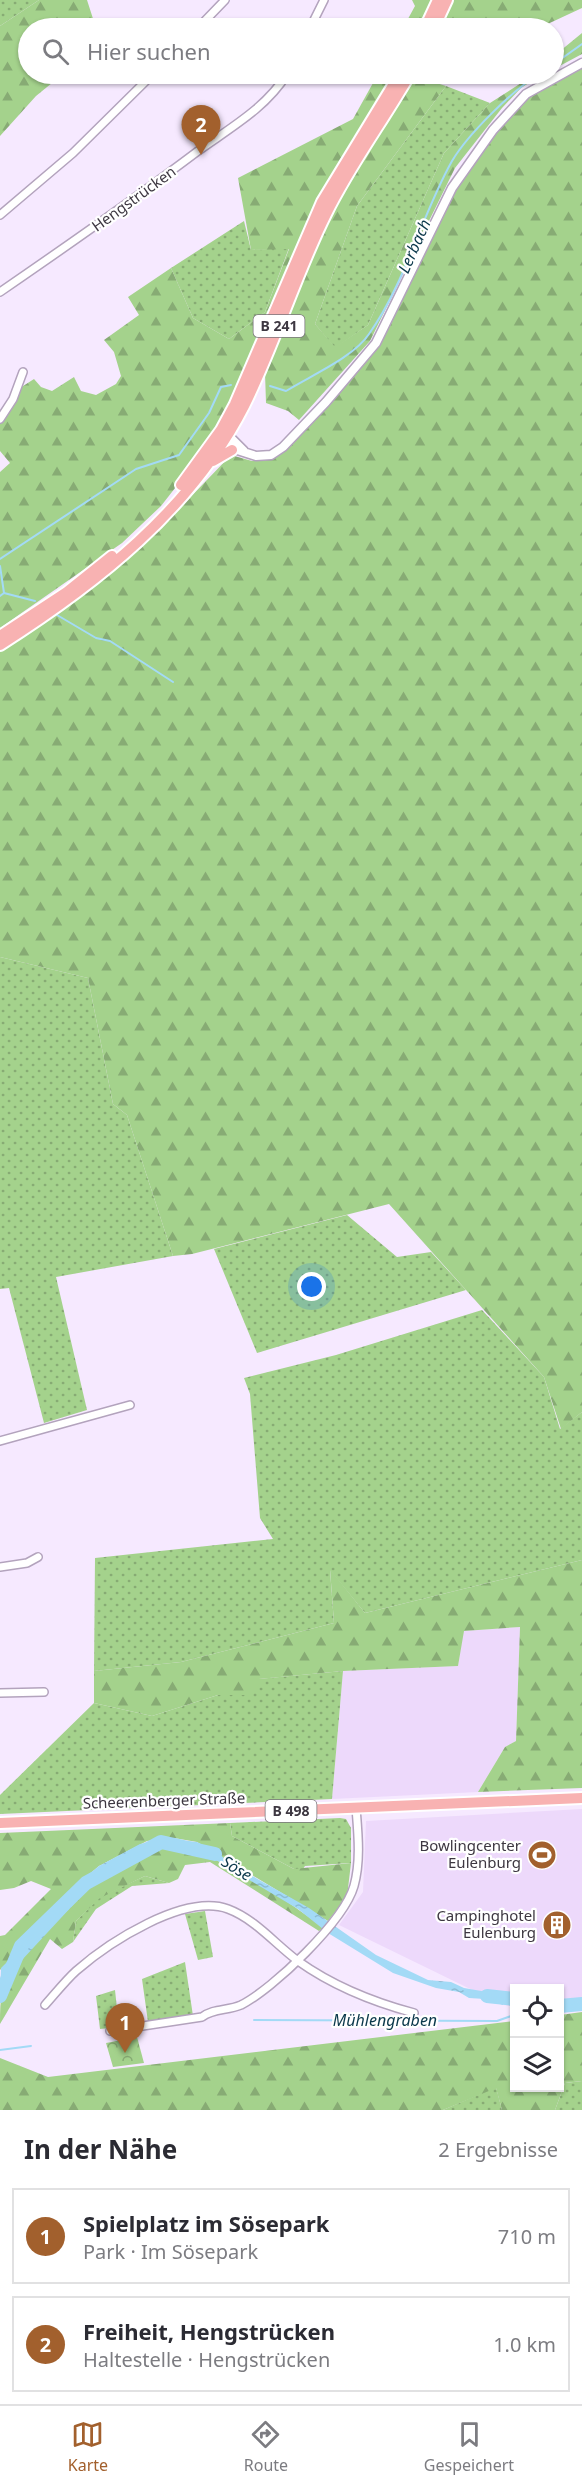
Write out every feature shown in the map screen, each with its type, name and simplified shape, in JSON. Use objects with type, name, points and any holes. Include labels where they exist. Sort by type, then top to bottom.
[{"type":"main road","points":[[430,18],[438,0]]},
{"type":"main road","points":[[439,18],[447,0]]},
{"type":"main road","name":"B 241","points":[[0,645],[71,598],[116,562],[168,511],[208,465],[249,376],[322,202],[394,84]]},
{"type":"main road","name":"B 241","points":[[0,636],[67,592],[135,536],[164,508],[222,436],[261,370],[325,215],[404,84]]},
{"type":"main road","points":[[208,465],[232,450]]},
{"type":"main road","name":"Scheerenberger Straße","points":[[0,1823],[357,1812],[582,1798]]},
{"type":"street","points":[[208,18],[225,0]]},
{"type":"street","points":[[315,18],[324,0]]},
{"type":"street","points":[[564,74],[582,63]]},
{"type":"street","points":[[0,215],[72,153],[143,84]]},
{"type":"street","name":"Hengstrücken","points":[[0,292],[147,191],[254,111],[280,84]]},
{"type":"street","points":[[222,436],[232,450],[244,451],[261,457],[276,452],[354,370],[376,343],[452,188],[467,165],[516,102],[546,84]]},
{"type":"street","points":[[0,419],[14,399],[23,372]]},
{"type":"street","points":[[222,436],[244,451]]},
{"type":"street","points":[[0,1442],[130,1405]]},
{"type":"street","points":[[0,1568],[27,1563],[38,1557]]},
{"type":"street","points":[[0,1693],[44,1692]]},
{"type":"street","points":[[110,2031],[202,2017],[212,2010],[241,2005],[298,1960],[349,1899],[357,1869],[357,1812]]},
{"type":"street","points":[[45,2005],[76,1972],[104,1950],[147,1924],[196,1907],[218,1906],[238,1914],[298,1960],[365,1998],[414,2013]]},
{"type":"shaded area","points":[[520,1627],[516,1741],[505,1747],[478,1792],[332,1799],[343,1671],[458,1666],[463,1631]]},
{"type":"shaded area","points":[[582,1809],[582,2004],[564,2006],[564,1984],[510,1984],[510,2006],[503,2005],[339,1925],[363,1892],[366,1821]]},
{"type":"green space","points":[[0,0],[39,0],[0,26]]},
{"type":"green space","points":[[39,0],[87,0],[93,18],[18,18],[18,84],[51,84],[36,96],[0,136],[0,26]]},
{"type":"green space","points":[[412,0],[433,0],[424,18],[408,18],[415,6]]},
{"type":"green space","points":[[452,0],[582,0],[582,8],[560,18],[444,18]]},
{"type":"green space","points":[[582,33],[582,54],[564,64],[564,48]]},
{"type":"green space","points":[[582,66],[582,1412],[561,1429],[544,1377],[389,1204],[192,1254],[173,1256],[127,1115],[113,1104],[88,978],[0,957],[0,649],[179,509],[231,455],[252,461],[271,458],[387,330],[454,189],[510,113],[527,97],[550,84],[564,84],[564,76]]},
{"type":"green space","points":[[372,84],[387,84],[318,200],[291,258],[245,375],[212,435],[186,474],[161,506],[122,543],[0,628],[0,472],[10,463],[0,451],[0,422],[20,388],[34,379],[41,387],[52,391],[74,377],[81,391],[96,395],[116,384],[121,376],[114,352],[104,340],[139,315],[128,297],[171,268],[193,318],[229,339],[265,312],[289,249],[251,250],[238,178],[353,119]]},
{"type":"green space","points":[[409,84],[446,86],[357,206],[315,324],[335,347],[368,325],[444,153],[490,103],[520,84],[527,84],[502,108],[455,168],[370,341],[299,420],[288,411],[266,403],[265,373],[307,265],[338,200]]},
{"type":"green space","points":[[446,86],[490,103],[444,153],[368,325],[335,348],[315,324],[357,206]]},
{"type":"green space","points":[[244,221],[251,250],[289,248],[265,312],[229,339],[193,318],[171,268]]},
{"type":"green space","points":[[0,957],[88,978],[113,1104],[127,1115],[173,1256],[56,1277],[87,1410],[44,1423],[9,1288],[0,1289]]},
{"type":"green space","points":[[347,1215],[397,1257],[431,1252],[466,1290],[257,1353],[214,1249]]},
{"type":"green space","points":[[482,1310],[544,1377],[560,1429],[582,1412],[582,1560],[365,1613],[330,1570],[334,1623],[181,1662],[94,1671],[95,1558],[273,1539],[260,1518],[250,1394],[244,1378],[336,1355]]},
{"type":"green space","points":[[582,1560],[582,1788],[478,1792],[505,1747],[516,1741],[520,1627],[464,1631],[458,1666],[343,1671],[259,1679],[252,1695],[218,1695],[152,1716],[94,1703],[94,1671],[181,1662],[334,1623],[330,1569],[365,1613]]},
{"type":"green space","points":[[343,1671],[332,1799],[0,1814],[0,1795],[94,1703],[152,1716],[218,1695],[251,1695],[258,1679]]},
{"type":"green space","points":[[346,1819],[351,1828],[351,1863],[305,1866],[303,1869],[294,1869],[232,1836],[230,1823]]},
{"type":"green space","points":[[230,1823],[232,1836],[294,1869],[351,1863],[347,1897],[328,1921],[197,1842],[174,1838],[147,1841],[99,1866],[87,1876],[70,1900],[0,1970],[0,1936],[5,1935],[51,1889],[31,1881],[14,1888],[0,1890],[0,1833]]},
{"type":"green space","points":[[174,1844],[189,1848],[229,1866],[292,1905],[323,1928],[319,1931],[210,1862],[185,1865],[178,1879],[169,1883],[145,1876],[100,1898],[76,1921],[73,1942],[62,1949],[50,1939],[0,2024],[2,1992],[10,1976],[38,1939],[75,1899],[109,1867],[121,1859],[146,1848]]},
{"type":"green space","points":[[145,1876],[169,1883],[132,1886],[96,1909],[73,1942],[76,1921],[100,1897]]},
{"type":"green space","points":[[205,1911],[213,1957],[198,1960],[185,1914]]},
{"type":"green space","points":[[185,1962],[193,2016],[148,2022],[142,1979]]},
{"type":"green space","points":[[115,1990],[119,2027],[100,2029],[96,1996]]},
{"type":"green space","points":[[582,2012],[582,2081],[565,2083],[564,2086],[564,2038],[564,2014]]},
{"type":"green space","points":[[510,2021],[510,2092],[562,2092],[555,2110],[502,2110],[496,2088],[443,2110],[0,2110],[0,2058],[48,2077]]},
{"type":"green space","points":[[137,2037],[144,2063],[113,2067],[106,2043]]},
{"type":"green space","points":[[582,2081],[582,2110],[555,2110],[562,2092],[564,2092],[565,2083]]},
{"type":"green space","points":[[496,2087],[502,2110],[443,2110]]},
{"type":"water","points":[[164,1839],[197,1842],[309,1908],[376,1955],[428,1980],[451,1982],[464,1988],[487,1992],[503,1992],[503,2005],[485,1999],[469,1998],[459,1992],[436,1988],[393,1973],[328,1933],[298,1909],[206,1854],[174,1844],[150,1847],[134,1853],[121,1859],[99,1877],[21,1961],[0,1997],[1,1968],[70,1900],[87,1876],[99,1866],[140,1844]]},
{"type":"waterway","name":"Lerbach","points":[[564,57],[582,44]]},
{"type":"waterway","name":"Lerbach","points":[[270,386],[286,391],[331,366],[353,350],[369,334],[393,293],[452,161],[492,113],[525,84]]},
{"type":"waterway","name":"Lerbach","points":[[0,559],[136,469],[179,455],[209,413],[221,387],[231,385]]},
{"type":"waterway","name":"Lerbach","points":[[0,566],[4,593],[0,596]]},
{"type":"waterway","points":[[4,593],[35,601]]},
{"type":"waterway","points":[[57,615],[96,638],[110,641],[173,682]]},
{"type":"waterway","name":"Söse","points":[[0,1996],[21,1946],[86,1883],[161,1842],[215,1854]]},
{"type":"waterway","name":"Söse","points":[[487,1996],[510,1999]]},
{"type":"waterway","name":"Söse","points":[[564,2006],[582,2004]]},
{"type":"waterway","name":"Mühlengraben","points":[[254,2020],[497,2021],[510,2016]]},
{"type":"waterway","name":"Mühlengraben","points":[[0,2050],[31,2046]]},
{"type":"place","name":"Freiheit, Hengstrücken","points":[[201,155]]},
{"type":"place","name":"Bowlingcenter Eulenburg","points":[[542,1855]]},
{"type":"place","name":"Campinghotel Eulenburg","points":[[557,1925]]},
{"type":"place","name":"Spielplatz im Sösepark","points":[[125,2053]]}]
